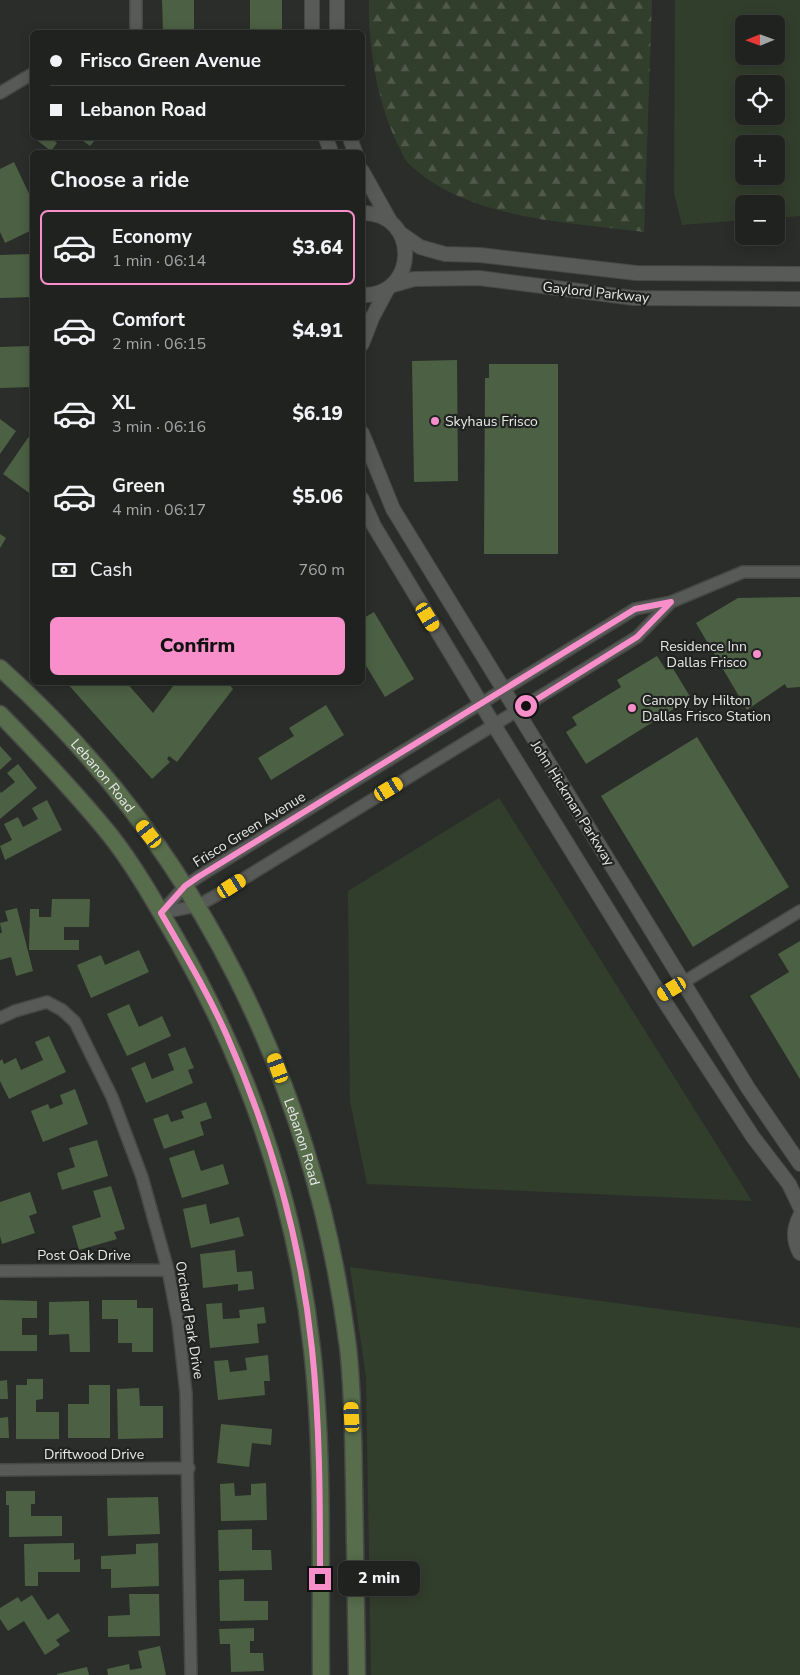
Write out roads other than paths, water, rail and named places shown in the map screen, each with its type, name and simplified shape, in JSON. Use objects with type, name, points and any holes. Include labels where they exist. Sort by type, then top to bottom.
[{"type":"main road","name":"Lebanon Road","points":[[0,668],[70,736],[149,834],[185,886],[229,960],[265,1033],[316,1182],[337,1274],[348,1350],[352,1424],[357,1675]]},
{"type":"main road","points":[[0,714],[41,756],[111,837],[161,913],[203,986],[246,1083],[266,1135],[294,1244],[312,1347],[317,1400],[321,1675]]},
{"type":"street","points":[[136,0],[136,30]]},
{"type":"street","points":[[312,0],[312,30]]},
{"type":"street","points":[[337,0],[337,30]]},
{"type":"street","points":[[0,93],[30,75]]},
{"type":"street","points":[[365,177],[376,199],[396,229],[406,257],[400,275],[390,286],[372,318],[365,336]]},
{"type":"street","name":"Gaylord Parkway","points":[[365,214],[378,215],[420,247],[445,254],[480,255],[636,273],[800,274]]},
{"type":"street","points":[[597,294],[599,270]]},
{"type":"street","name":"Gaylord Parkway","points":[[365,295],[378,294],[390,286],[414,280],[474,278],[634,298],[800,299]]},
{"type":"street","name":"John Hickman Parkway","points":[[365,440],[393,509],[748,1088],[800,1164]]},
{"type":"street","name":"John Hickman Parkway","points":[[365,506],[374,526],[494,725],[662,996],[753,1137],[789,1184],[800,1208]]},
{"type":"street","name":"Frisco Green Avenue","points":[[161,913],[185,886],[635,609],[671,602],[743,572],[800,572]]},
{"type":"street","name":"Frisco Green Avenue","points":[[161,913],[197,906],[517,711],[637,637],[671,602]]},
{"type":"street","points":[[662,996],[800,911]]},
{"type":"street","name":"Orchard Park Drive","points":[[0,1018],[15,1010],[47,1002],[62,1010],[75,1022],[109,1090],[142,1176],[168,1270],[184,1368],[188,1468],[191,1675]]},
{"type":"street","points":[[800,1216],[794,1233],[795,1243],[800,1253]]},
{"type":"street","name":"Post Oak Drive","points":[[0,1271],[168,1270]]},
{"type":"street","name":"Driftwood Drive","points":[[0,1470],[188,1468]]},
{"type":"place","name":"Skyhaus Frisco","points":[[435,421]]},
{"type":"place","name":"Residence Inn Dallas Frisco","points":[[757,654]]},
{"type":"place","name":"Canopy by Hilton Dallas Frisco Station","points":[[632,708]]}]
